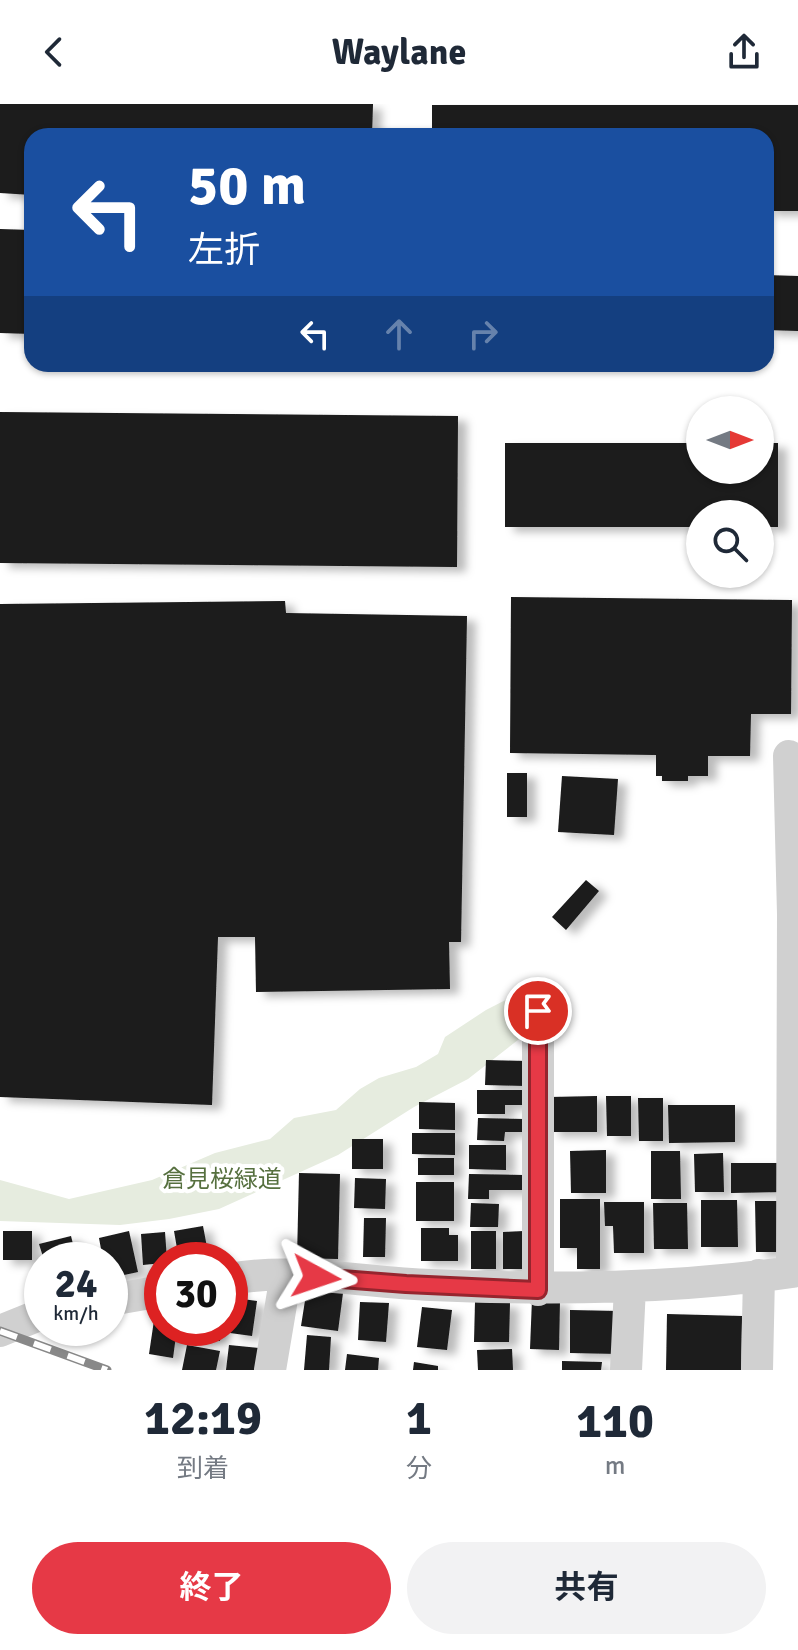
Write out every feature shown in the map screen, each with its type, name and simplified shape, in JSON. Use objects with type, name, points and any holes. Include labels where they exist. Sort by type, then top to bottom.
[{"type":"street","points":[[248,1278],[286,1275],[538,1290],[630,1287],[795,1272],[795,914],[789,756]]},
{"type":"street","points":[[538,1011],[538,1290]]},
{"type":"street","points":[[270,1370],[286,1275]]},
{"type":"street","points":[[757,1370],[759,1275]]},
{"type":"street","points":[[626,1370],[630,1287]]},
{"type":"street","points":[[0,1305],[24,1312]]},
{"type":"street","points":[[0,1331],[24,1322]]},
{"type":"green space","name":"倉見桜緑道","points":[[533,986],[548,989],[556,1002],[546,1018],[468,1079],[414,1107],[338,1155],[219,1209],[120,1225],[0,1221],[0,1180],[69,1199],[152,1180],[215,1153],[270,1139],[294,1118],[336,1110],[360,1089],[379,1078],[416,1067],[438,1054],[445,1037],[486,1010]]},
{"type":"building","points":[[0,104],[373,104],[372,128],[24,128],[24,194],[0,193]]},
{"type":"building","points":[[432,105],[798,105],[798,211],[774,211],[774,128],[432,128]]},
{"type":"building","points":[[0,229],[24,230],[24,334],[0,333]]},
{"type":"building","points":[[774,275],[798,276],[798,331],[774,330]]},
{"type":"building","points":[[0,412],[458,416],[457,567],[0,563]]},
{"type":"building","points":[[505,443],[686,443],[686,484],[774,484],[774,443],[778,443],[778,527],[774,527],[774,500],[686,500],[686,527],[505,527]]},
{"type":"building","points":[[511,597],[792,600],[791,714],[751,714],[750,756],[708,756],[708,776],[688,776],[688,781],[662,781],[662,776],[656,776],[656,755],[510,753]]},
{"type":"building","points":[[285,601],[286,613],[467,616],[461,942],[449,942],[450,989],[256,992],[255,937],[218,937],[212,1105],[0,1097],[0,604]]},
{"type":"building","points":[[507,773],[527,773],[527,817],[507,817]]},
{"type":"building","points":[[562,776],[618,779],[614,835],[558,832]]},
{"type":"building","points":[[586,880],[599,891],[566,930],[552,917]]},
{"type":"building","points":[[486,1060],[527,1061],[526,1086],[485,1085]]},
{"type":"building","points":[[477,1090],[525,1090],[525,1105],[505,1105],[505,1114],[477,1114]]},
{"type":"building","points":[[597,1096],[597,1132],[550,1132],[550,1097]]},
{"type":"building","points":[[606,1096],[631,1096],[631,1136],[607,1136]]},
{"type":"building","points":[[638,1098],[663,1098],[663,1141],[639,1141]]},
{"type":"building","points":[[419,1102],[455,1103],[455,1130],[419,1129]]},
{"type":"building","points":[[668,1105],[735,1105],[735,1142],[669,1143]]},
{"type":"building","points":[[478,1118],[524,1119],[524,1132],[505,1132],[504,1141],[477,1140]]},
{"type":"building","points":[[412,1133],[455,1133],[455,1155],[412,1154]]},
{"type":"building","points":[[352,1139],[383,1139],[383,1169],[352,1169]]},
{"type":"building","points":[[469,1145],[506,1145],[506,1170],[469,1169]]},
{"type":"building","points":[[606,1150],[606,1193],[571,1193],[570,1151]]},
{"type":"building","points":[[651,1151],[680,1151],[681,1199],[651,1199]]},
{"type":"building","points":[[723,1153],[724,1192],[695,1192],[694,1154]]},
{"type":"building","points":[[418,1158],[454,1158],[454,1175],[418,1175]]},
{"type":"building","points":[[731,1163],[782,1163],[783,1192],[731,1193]]},
{"type":"building","points":[[299,1173],[340,1174],[338,1259],[297,1258]]},
{"type":"building","points":[[469,1174],[523,1175],[523,1190],[489,1190],[489,1199],[468,1199]]},
{"type":"building","points":[[355,1178],[386,1179],[385,1209],[354,1208]]},
{"type":"building","points":[[416,1182],[454,1182],[454,1221],[416,1221]]},
{"type":"building","points":[[560,1199],[600,1199],[600,1269],[577,1269],[577,1248],[560,1248]]},
{"type":"building","points":[[701,1200],[737,1200],[738,1247],[701,1247]]},
{"type":"building","points":[[755,1201],[781,1201],[781,1252],[756,1252]]},
{"type":"building","points":[[604,1202],[644,1202],[644,1253],[614,1253],[613,1226],[605,1226]]},
{"type":"building","points":[[471,1203],[499,1204],[498,1227],[470,1227]]},
{"type":"building","points":[[653,1203],[687,1203],[688,1249],[654,1249]]},
{"type":"building","points":[[364,1218],[386,1218],[385,1257],[363,1257]]},
{"type":"building","points":[[203,1226],[206,1242],[176,1242],[174,1231]]},
{"type":"building","points":[[421,1228],[449,1228],[449,1235],[458,1235],[458,1261],[421,1261]]},
{"type":"building","points":[[3,1231],[32,1231],[32,1242],[24,1242],[24,1260],[3,1260]]},
{"type":"building","points":[[129,1231],[138,1272],[128,1274],[128,1242],[100,1242],[99,1238]]},
{"type":"building","points":[[471,1231],[496,1231],[496,1269],[471,1269]]},
{"type":"building","points":[[524,1231],[525,1269],[503,1269],[503,1232]]},
{"type":"building","points":[[165,1232],[166,1242],[144,1242],[143,1265],[141,1234]]},
{"type":"building","points":[[71,1236],[72,1242],[47,1242]]},
{"type":"building","points":[[307,1288],[343,1293],[338,1331],[301,1326]]},
{"type":"building","points":[[532,1299],[560,1300],[559,1350],[530,1349]]},
{"type":"building","points":[[248,1300],[257,1301],[252,1336],[248,1335]]},
{"type":"building","points":[[360,1302],[389,1303],[386,1342],[358,1340]]},
{"type":"building","points":[[475,1302],[510,1303],[509,1342],[474,1342]]},
{"type":"building","points":[[422,1307],[452,1310],[447,1350],[417,1347]]},
{"type":"building","points":[[570,1310],[619,1311],[619,1354],[570,1353]]},
{"type":"building","points":[[667,1314],[742,1316],[741,1370],[666,1370]]},
{"type":"building","points":[[307,1335],[331,1337],[329,1370],[304,1370]]},
{"type":"building","points":[[150,1346],[175,1346],[173,1358],[149,1354]]},
{"type":"building","points":[[187,1346],[220,1351],[216,1370],[182,1370]]},
{"type":"building","points":[[229,1346],[259,1348],[257,1370],[226,1370]]},
{"type":"building","points":[[512,1349],[513,1370],[478,1370],[477,1350]]},
{"type":"building","points":[[347,1354],[379,1358],[378,1370],[345,1370]]},
{"type":"building","points":[[562,1361],[602,1362],[601,1370],[562,1370]]},
{"type":"building","points":[[414,1362],[438,1366],[438,1370],[413,1370]]},
{"type":"railway","points":[[0,1331],[107,1370]]},
{"type":"route","points":[[316,1277],[538,1290],[538,1011]]}]
